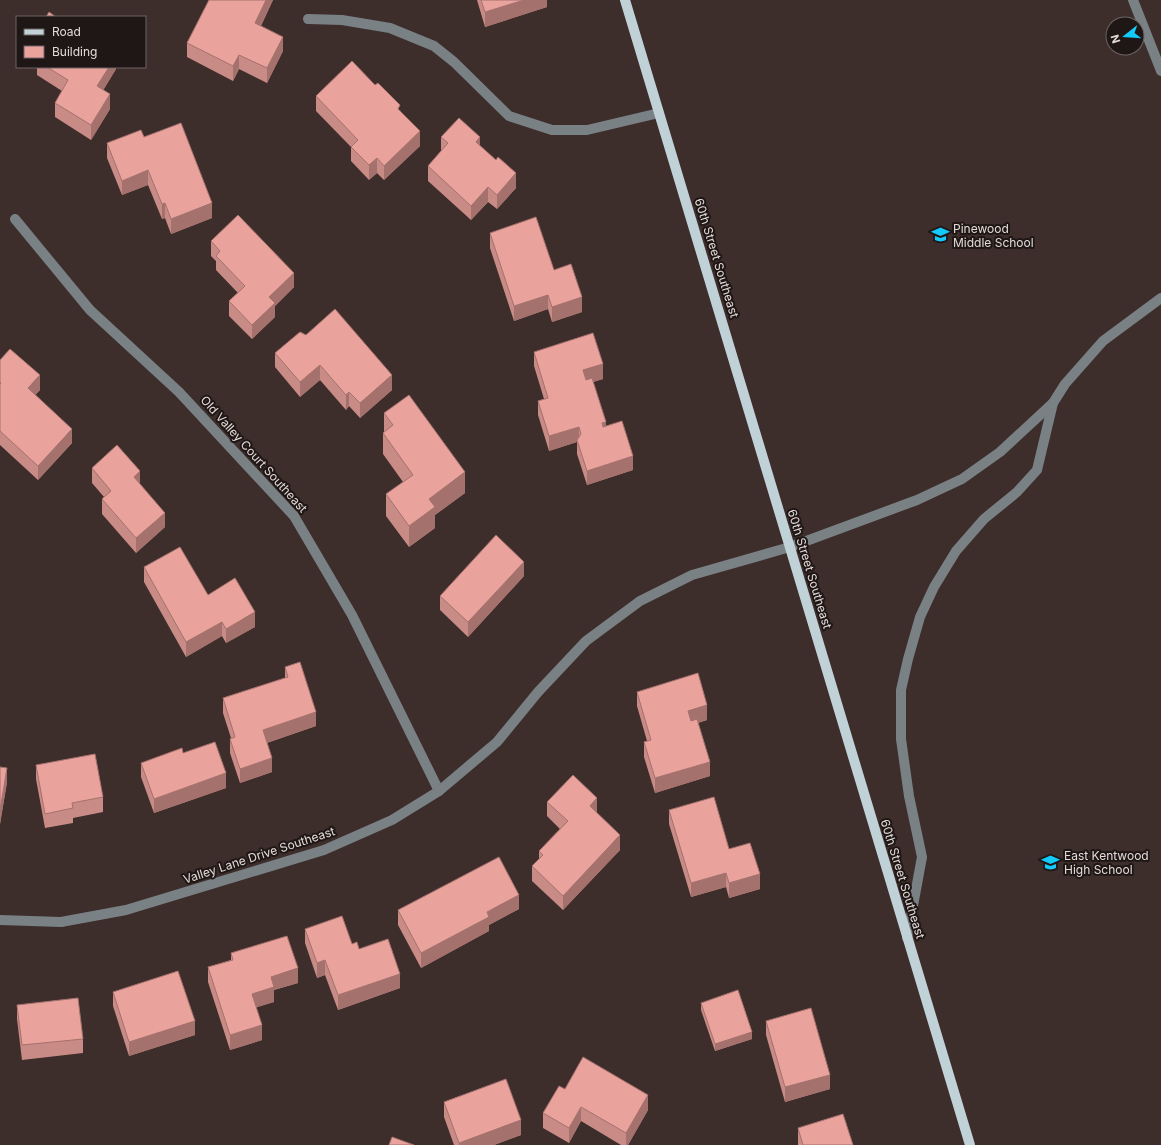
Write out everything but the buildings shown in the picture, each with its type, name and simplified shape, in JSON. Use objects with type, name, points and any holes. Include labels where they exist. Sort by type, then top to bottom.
[{"type":"main road","name":"60th Street Southeast","points":[[625,0],[970,1145]]},
{"type":"street","points":[[1133,0],[1161,71]]},
{"type":"street","points":[[308,19],[342,20],[390,28],[434,46],[509,116],[552,130],[587,130],[659,113]]},
{"type":"street","name":"Old Valley Court Southeast","points":[[15,219],[90,310],[179,392],[294,516],[352,616],[440,790]]},
{"type":"street","name":"Valley Lane Drive Southeast","points":[[0,920],[61,922],[133,908],[324,850],[392,820],[440,790],[497,742],[538,692],[586,640],[640,601],[692,575],[790,547],[917,500],[962,479],[1000,452],[1053,403],[1065,384],[1103,341],[1161,298]]},
{"type":"street","points":[[907,938],[922,857],[909,796],[901,739],[901,690],[908,658],[920,617],[934,587],[956,551],[984,519],[1017,492],[1037,470],[1053,403]]},
{"type":"place","name":"Pinewood Middle School","points":[[940,235]]},
{"type":"place","name":"East Kentwood High School","points":[[1051,862]]}]
